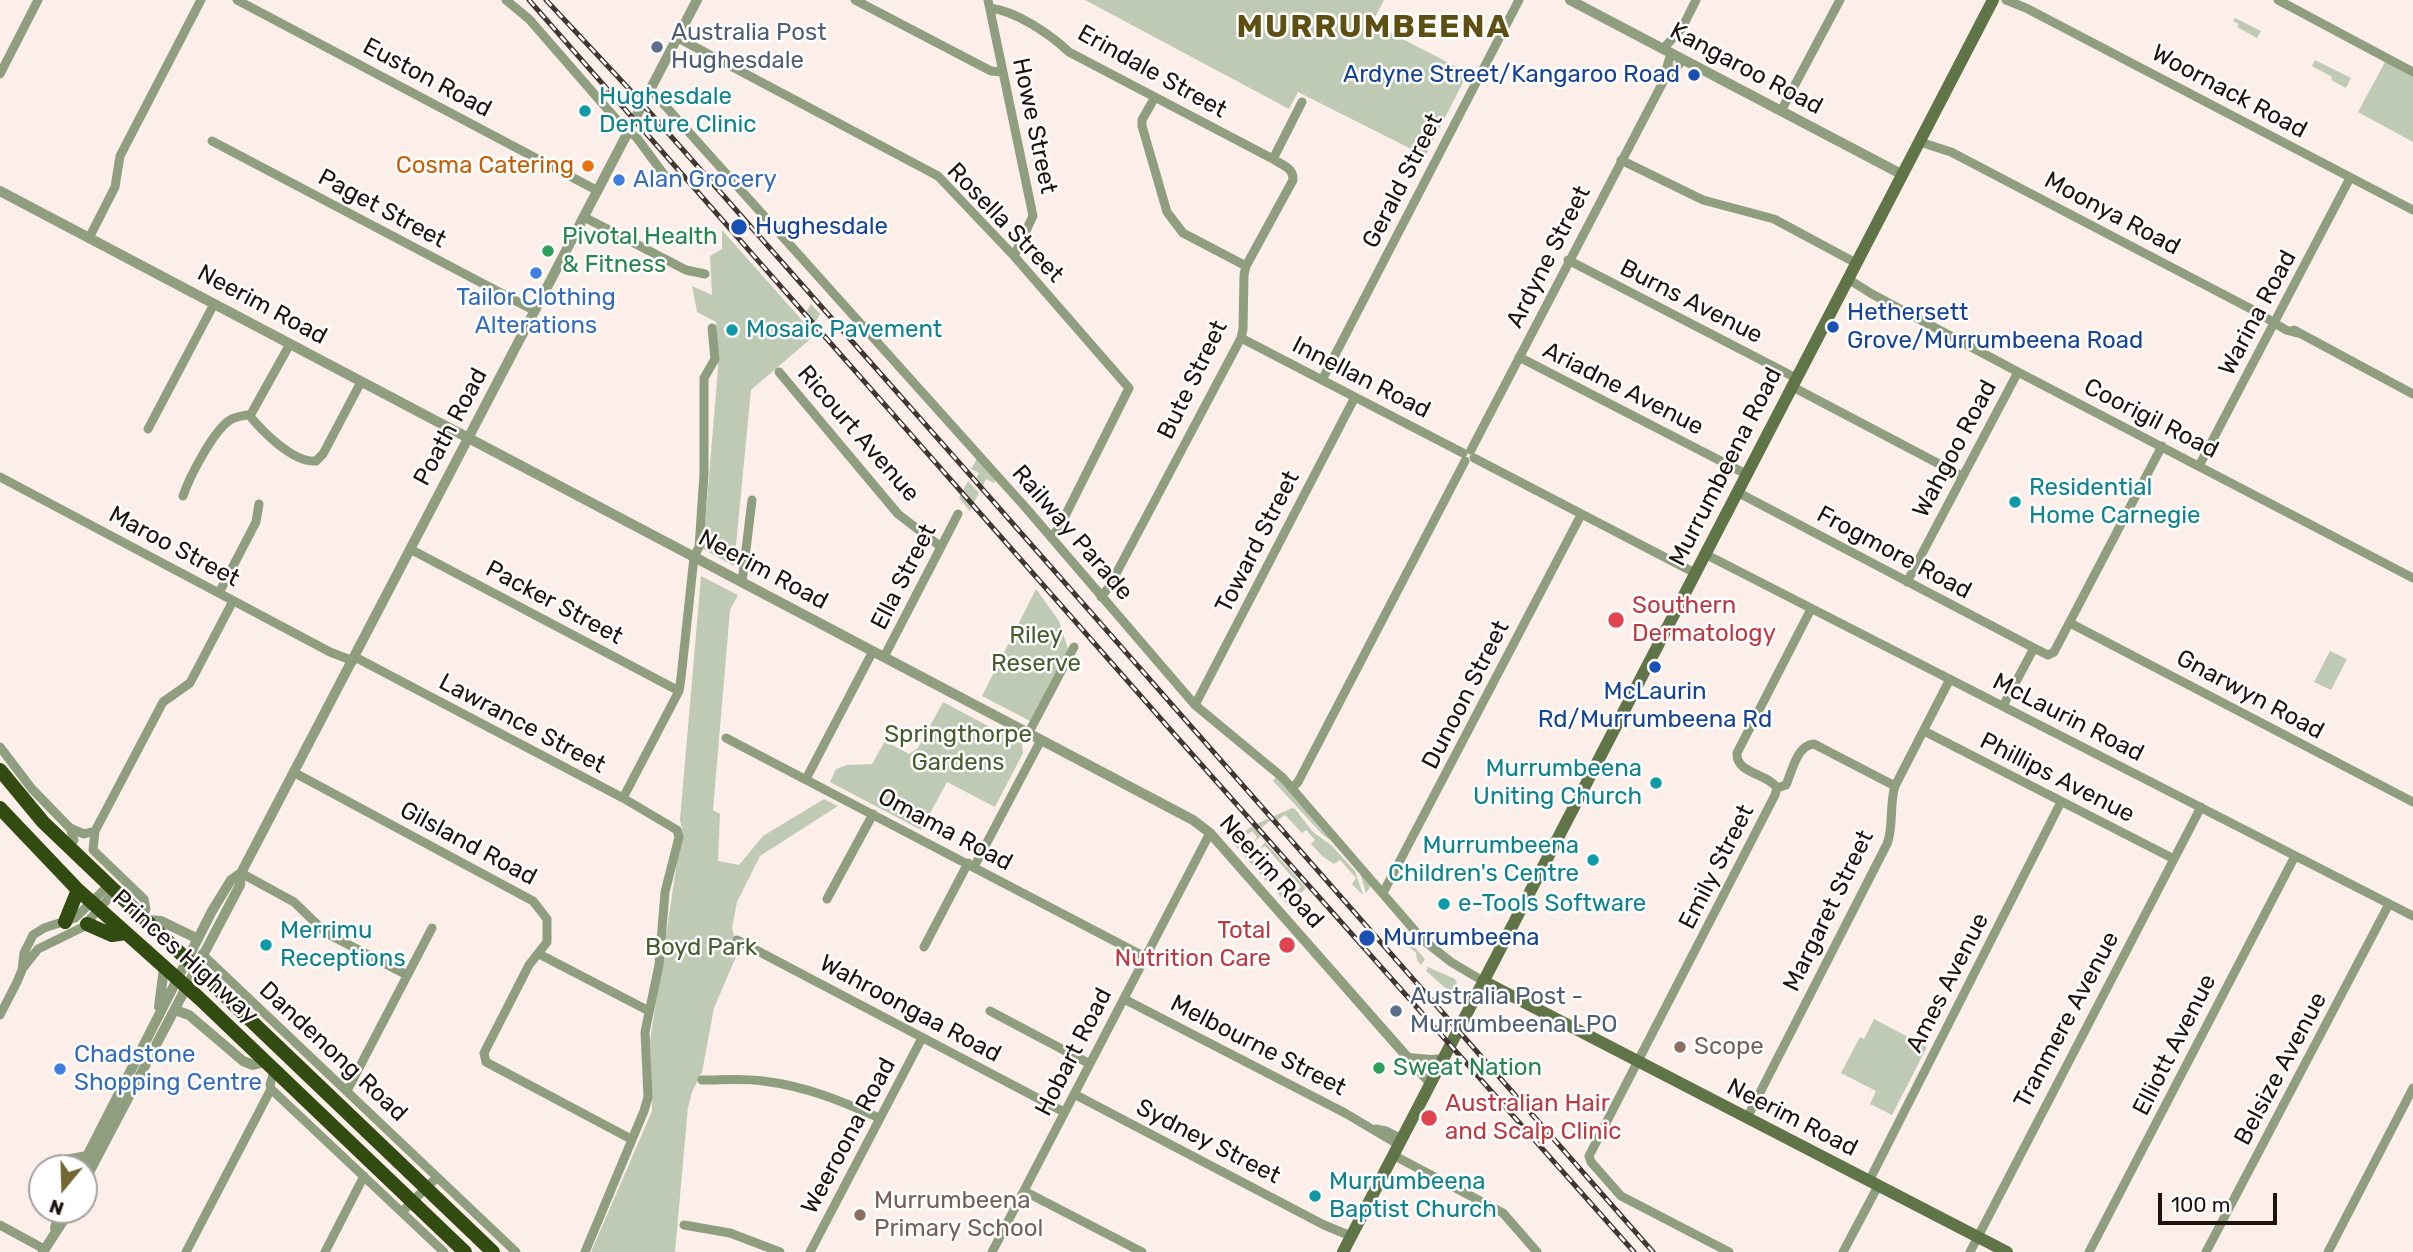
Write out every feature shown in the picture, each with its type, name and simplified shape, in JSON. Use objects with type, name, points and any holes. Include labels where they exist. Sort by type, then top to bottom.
[{"type":"highway","name":"Princes Highway","points":[[0,770],[31,809],[73,850],[191,963],[431,1182],[494,1252]]},
{"type":"highway","name":"Princes Highway","points":[[0,808],[78,890],[271,1066],[407,1207],[465,1252]]},
{"type":"highway","points":[[65,922],[78,890]]},
{"type":"highway","points":[[87,924],[112,935],[126,933]]},
{"type":"highway","points":[[191,963],[202,954]]},
{"type":"main road","name":"Murrumbeena Road","points":[[1348,1243],[1993,0]]},
{"type":"main road","name":"Neerim Road","points":[[1483,981],[2007,1252]]},
{"type":"street","points":[[0,74],[38,0]]},
{"type":"street","points":[[89,238],[115,187],[120,156],[201,0]]},
{"type":"street","name":"Euston Road","points":[[237,0],[598,191]]},
{"type":"street","points":[[506,0],[529,19],[629,130],[668,180]]},
{"type":"street","name":"Poath Road","points":[[202,954],[240,885],[241,873],[697,0]]},
{"type":"street","points":[[855,0],[991,71],[1002,72]]},
{"type":"street","name":"Gerald Street","points":[[1322,380],[1519,0]]},
{"type":"street","name":"Kangaroo Road","points":[[1570,0],[1903,175]]},
{"type":"street","points":[[1674,55],[1682,27],[1696,0]]},
{"type":"street","points":[[1781,111],[1840,0]]},
{"type":"street","name":"Woornack Road","points":[[2006,0],[2026,8],[2413,211]]},
{"type":"street","name":"Woornack Road","points":[[2016,0],[2026,8]]},
{"type":"street","points":[[2278,0],[2413,72]]},
{"type":"street","name":"Howe Street","points":[[989,4],[1033,216],[1014,256]]},
{"type":"street","name":"Erindale Street","points":[[989,4],[1053,36],[1069,52],[1273,159],[1293,173]]},
{"type":"street","name":"Ardyne Street","points":[[1292,788],[1298,782],[1663,82],[1682,27]]},
{"type":"street","name":"Rosella Street","points":[[678,38],[938,176],[1014,256],[1129,388],[1059,528],[1051,537]]},
{"type":"street","name":"Railway Parade","points":[[651,90],[900,365],[1195,705],[1282,777],[1431,947],[1483,981]]},
{"type":"street","points":[[1155,97],[1142,120],[1142,127],[1167,212],[1183,233],[1247,266]]},
{"type":"street","points":[[1273,159],[1302,102]]},
{"type":"street","name":"Moonya Road","points":[[1922,138],[2413,394]]},
{"type":"street","name":"Paget Street","points":[[212,141],[535,311]]},
{"type":"street","points":[[1621,160],[1703,200],[1774,219],[1856,263]]},
{"type":"street","name":"Bute Street","points":[[1101,597],[1109,587],[1241,338],[1244,275],[1293,180],[1293,173]]},
{"type":"street","name":"Warina Road","points":[[2199,466],[2350,178]]},
{"type":"street","name":"Neerim Road","points":[[0,191],[1193,820],[1210,833],[1431,1084]]},
{"type":"street","points":[[584,217],[686,270],[705,274]]},
{"type":"street","name":"Burns Avenue","points":[[1569,260],[1962,477]]},
{"type":"street","name":"Coorigil Road","points":[[1847,281],[2413,578]]},
{"type":"street","points":[[148,429],[214,304]]},
{"type":"street","points":[[622,798],[679,691],[694,557],[699,547],[704,474],[704,378],[715,359],[712,328]]},
{"type":"street","name":"Innellan Road","points":[[1241,338],[1695,573]]},
{"type":"street","points":[[183,496],[205,451],[224,425],[235,418],[249,415],[290,344]]},
{"type":"street","name":"Ariadne Avenue","points":[[1519,357],[1746,474]]},
{"type":"street","name":"Ricourt Avenue","points":[[779,372],[898,514],[941,547]]},
{"type":"street","name":"Wahgoo Road","points":[[1907,582],[2018,372]]},
{"type":"street","points":[[249,415],[270,439],[303,459],[316,461],[323,454],[361,382]]},
{"type":"street","name":"Toward Street","points":[[1195,705],[1355,397]]},
{"type":"street","points":[[2003,706],[2034,648],[2051,654],[2070,623],[2162,446]]},
{"type":"street","name":"Maroo Street","points":[[0,477],[330,652],[353,661]]},
{"type":"street","name":"Frogmore Road","points":[[1737,492],[2034,648]]},
{"type":"street","points":[[741,582],[752,500]]},
{"type":"street","points":[[219,593],[256,522],[259,504]]},
{"type":"street","name":"Ella Street","points":[[884,657],[958,514]]},
{"type":"street","name":"Dunoon Street","points":[[1383,893],[1581,515]]},
{"type":"street","name":"Packer Street","points":[[410,549],[679,691]]},
{"type":"street","name":"McLaurin Road","points":[[1705,554],[2413,916]]},
{"type":"street","points":[[93,850],[94,831],[163,702],[190,683],[233,601]]},
{"type":"street","name":"Emily Street","points":[[1729,1252],[1621,1196],[1591,1162],[1589,1156],[1775,795],[1777,788],[1773,782],[1741,766],[1737,753],[1811,610]]},
{"type":"street","name":"Gnarwyn Road","points":[[2070,623],[2413,802]]},
{"type":"street","points":[[1028,734],[1074,647]]},
{"type":"street","points":[[806,779],[873,651]]},
{"type":"street","name":"Lawrance Street","points":[[353,661],[622,798],[677,830],[678,837],[666,892],[659,965],[649,1012]]},
{"type":"street","name":"Margaret Street","points":[[1747,1118],[1887,844],[1891,832],[1891,801],[1895,786],[1950,679]]},
{"type":"street","name":"Phillips Avenue","points":[[1924,731],[2174,859]]},
{"type":"street","name":"Omama Road","points":[[726,738],[1145,957]]},
{"type":"street","points":[[924,947],[1041,740]]},
{"type":"street","points":[[1777,788],[1786,785],[1802,749],[1809,744],[1814,744],[1895,786]]},
{"type":"street","points":[[0,747],[32,789],[70,828],[84,834],[94,831]]},
{"type":"street","name":"Gilsland Road","points":[[295,773],[533,901],[545,913],[549,927],[547,942],[539,954]]},
{"type":"street","name":"Ames Avenue","points":[[1843,1252],[1873,1184],[2061,802]]},
{"type":"street","name":"Tranmere Avenue","points":[[1970,1252],[2201,807]]},
{"type":"street","points":[[827,899],[873,814]]},
{"type":"street","points":[[70,828],[74,839],[73,850],[93,850],[142,896],[146,909],[144,918],[160,921],[198,939]]},
{"type":"street","name":"Hobart Road","points":[[992,1252],[1210,833]]},
{"type":"street","name":"Elliott Avenue","points":[[2089,1252],[2295,856]]},
{"type":"street","points":[[241,873],[294,902],[326,933],[407,975]]},
{"type":"street","name":"Poath Road","points":[[181,983],[191,963],[198,939],[231,880],[241,873]]},
{"type":"street","points":[[2,1011],[22,970],[38,949],[75,933],[87,924],[96,906],[112,888]]},
{"type":"street","name":"Belsize Avenue","points":[[2206,1252],[2389,904]]},
{"type":"street","points":[[22,970],[24,953],[33,935],[44,928],[75,918],[96,906]]},
{"type":"street","points":[[347,1091],[432,928]]},
{"type":"street","name":"Wahroongaa Road","points":[[737,940],[1065,1112]]},
{"type":"street","name":"Dandenong Road","points":[[202,954],[347,1091],[431,1182],[516,1252]]},
{"type":"street","points":[[585,1252],[644,1111],[648,1097],[645,1032],[649,1012],[539,954],[529,965],[484,1053],[486,1062],[631,1139]]},
{"type":"street","points":[[159,1013],[164,968]]},
{"type":"street","points":[[98,1156],[175,1010],[181,983]]},
{"type":"street","points":[[88,1154],[159,1013],[181,983]]},
{"type":"street","name":"Melbourne Street","points":[[1124,999],[1374,1129],[1503,1213],[1537,1252]]},
{"type":"street","points":[[175,1010],[193,1018],[243,1062],[271,1066],[271,1089],[186,1252]]},
{"type":"street","points":[[990,1012],[1090,1064]]},
{"type":"street","name":"Weeroona Road","points":[[810,1252],[922,1038]]},
{"type":"street","points":[[1408,1058],[1444,1059]]},
{"type":"street","points":[[702,1080],[762,1081],[800,1088],[836,1098],[879,1118]]},
{"type":"street","points":[[2328,1252],[2413,1087]]},
{"type":"street","points":[[271,1089],[364,1176],[407,1207],[444,1252]]},
{"type":"street","name":"Sydney Street","points":[[1074,1094],[1324,1225],[1348,1243]]},
{"type":"street","points":[[325,1252],[364,1176]]},
{"type":"street","points":[[407,1207],[431,1182]]},
{"type":"street","points":[[1024,1191],[1142,1252]]},
{"type":"street","points":[[54,1231],[56,1224]]},
{"type":"street","points":[[0,1225],[44,1250],[59,1224]]},
{"type":"street","points":[[684,1225],[730,1233],[780,1252]]},
{"type":"green space","points":[[1085,0],[1384,0],[1372,23],[1468,73],[1425,156],[1298,92],[1289,109]]},
{"type":"green space","points":[[2235,18],[2261,31],[2257,38],[2237,27],[2239,24],[2233,21]]},
{"type":"green space","points":[[2315,60],[2351,78],[2346,88],[2312,66]]},
{"type":"green space","points":[[2385,62],[2413,77],[2413,142],[2358,112]]},
{"type":"green space","points":[[722,230],[815,335],[751,390],[734,566],[703,549],[718,368],[716,322],[697,312],[692,286],[712,295],[710,256],[722,249]]},
{"type":"green space","points":[[811,304],[820,314],[813,326],[804,316]]},
{"type":"green space","points":[[977,459],[995,480],[994,483],[986,479],[981,490],[974,482],[979,473],[971,469]]},
{"type":"green space","points":[[968,481],[979,493],[970,511],[959,498]]},
{"type":"green space","name":"Boyd Park","points":[[701,576],[738,595],[730,610],[713,810],[720,814],[718,861],[739,865],[763,836],[824,799],[838,806],[760,856],[737,902],[732,928],[738,952],[714,1008],[702,1072],[688,1107],[675,1252],[591,1252],[652,1111],[650,1041],[682,829],[680,820]]},
{"type":"green space","name":"Riley Reserve","points":[[1036,589],[1059,621],[1068,649],[1030,721],[982,696]]},
{"type":"green space","points":[[2330,651],[2347,659],[2331,690],[2314,682]]},
{"type":"green space","name":"Springthorpe Gardens","points":[[943,702],[1022,744],[1023,753],[995,807],[947,782],[921,830],[830,782],[836,769],[847,765],[872,764],[885,741],[909,754],[918,748]]},
{"type":"green space","points":[[1276,777],[1334,841],[1371,886],[1366,893],[1360,873],[1336,844],[1322,834],[1273,781]]},
{"type":"green space","points":[[1292,808],[1313,832],[1331,845],[1355,871],[1363,895],[1352,884],[1356,878],[1340,860],[1334,864],[1322,856],[1311,844],[1315,840],[1306,830],[1302,833],[1285,815],[1274,823],[1271,820],[1261,828],[1264,833],[1254,842],[1257,837],[1252,831],[1237,842],[1267,876],[1273,874],[1266,881],[1233,843],[1252,827]]},
{"type":"green space","points":[[1265,842],[1306,888],[1288,905],[1275,890],[1278,889],[1287,899],[1301,887],[1265,846],[1260,849]]},
{"type":"green space","points":[[1400,931],[1425,959],[1421,965],[1416,953],[1397,936]]},
{"type":"green space","points":[[1428,967],[1455,979],[1458,987],[1454,987],[1450,992],[1426,971]]},
{"type":"green space","points":[[1874,1019],[1927,1047],[1892,1115],[1870,1104],[1876,1091],[1841,1073],[1860,1037],[1864,1039]]},
{"type":"railway","points":[[529,0],[1634,1252]]},
{"type":"railway","points":[[546,0],[631,91],[1653,1252]]},
{"type":"place","name":"Australia Post Hughesdale","points":[[657,47]]},
{"type":"place","name":"Ardyne Street/Kangaroo Road","points":[[1694,75]]},
{"type":"place","name":"Hughesdale Denture Clinic","points":[[585,111]]},
{"type":"place","name":"Cosma Catering","points":[[588,166]]},
{"type":"place","name":"Alan Grocery","points":[[619,180]]},
{"type":"place","name":"Hughesdale","points":[[739,227]]},
{"type":"place","name":"Pivotal Health & Fitness","points":[[548,251]]},
{"type":"place","name":"Tailor Clothing Alterations","points":[[536,273]]},
{"type":"place","name":"Hethersett Grove/Murrumbeena Road","points":[[1833,327]]},
{"type":"place","name":"Mosaic Pavement","points":[[732,330]]},
{"type":"place","name":"Residential Home Carnegie","points":[[2015,502]]},
{"type":"place","name":"Southern Dermatology","points":[[1616,620]]},
{"type":"place","name":"McLaurin Rd/Murrumbeena Rd","points":[[1655,667]]},
{"type":"place","name":"Murrumbeena Uniting Church","points":[[1656,783]]},
{"type":"place","name":"Murrumbeena Children's Centre","points":[[1593,860]]},
{"type":"place","name":"e-Tools Software","points":[[1444,904]]},
{"type":"place","name":"Murrumbeena","points":[[1367,938]]},
{"type":"place","name":"Merrimu Receptions","points":[[266,945]]},
{"type":"place","name":"Total Nutrition Care","points":[[1287,945]]},
{"type":"place","name":"Australia Post - Murrumbeena LPO","points":[[1396,1011]]},
{"type":"place","name":"Scope","points":[[1680,1047]]},
{"type":"place","name":"Sweat Nation","points":[[1379,1068]]},
{"type":"place","name":"Chadstone Shopping Centre","points":[[60,1069]]},
{"type":"place","name":"Australian Hair and Scalp Clinic","points":[[1429,1118]]},
{"type":"place","name":"Murrumbeena Baptist Church","points":[[1315,1196]]},
{"type":"place","name":"Murrumbeena Primary School","points":[[860,1215]]},
{"type":"district","name":"MURRUMBEENA","points":[[1374,28]]}]
